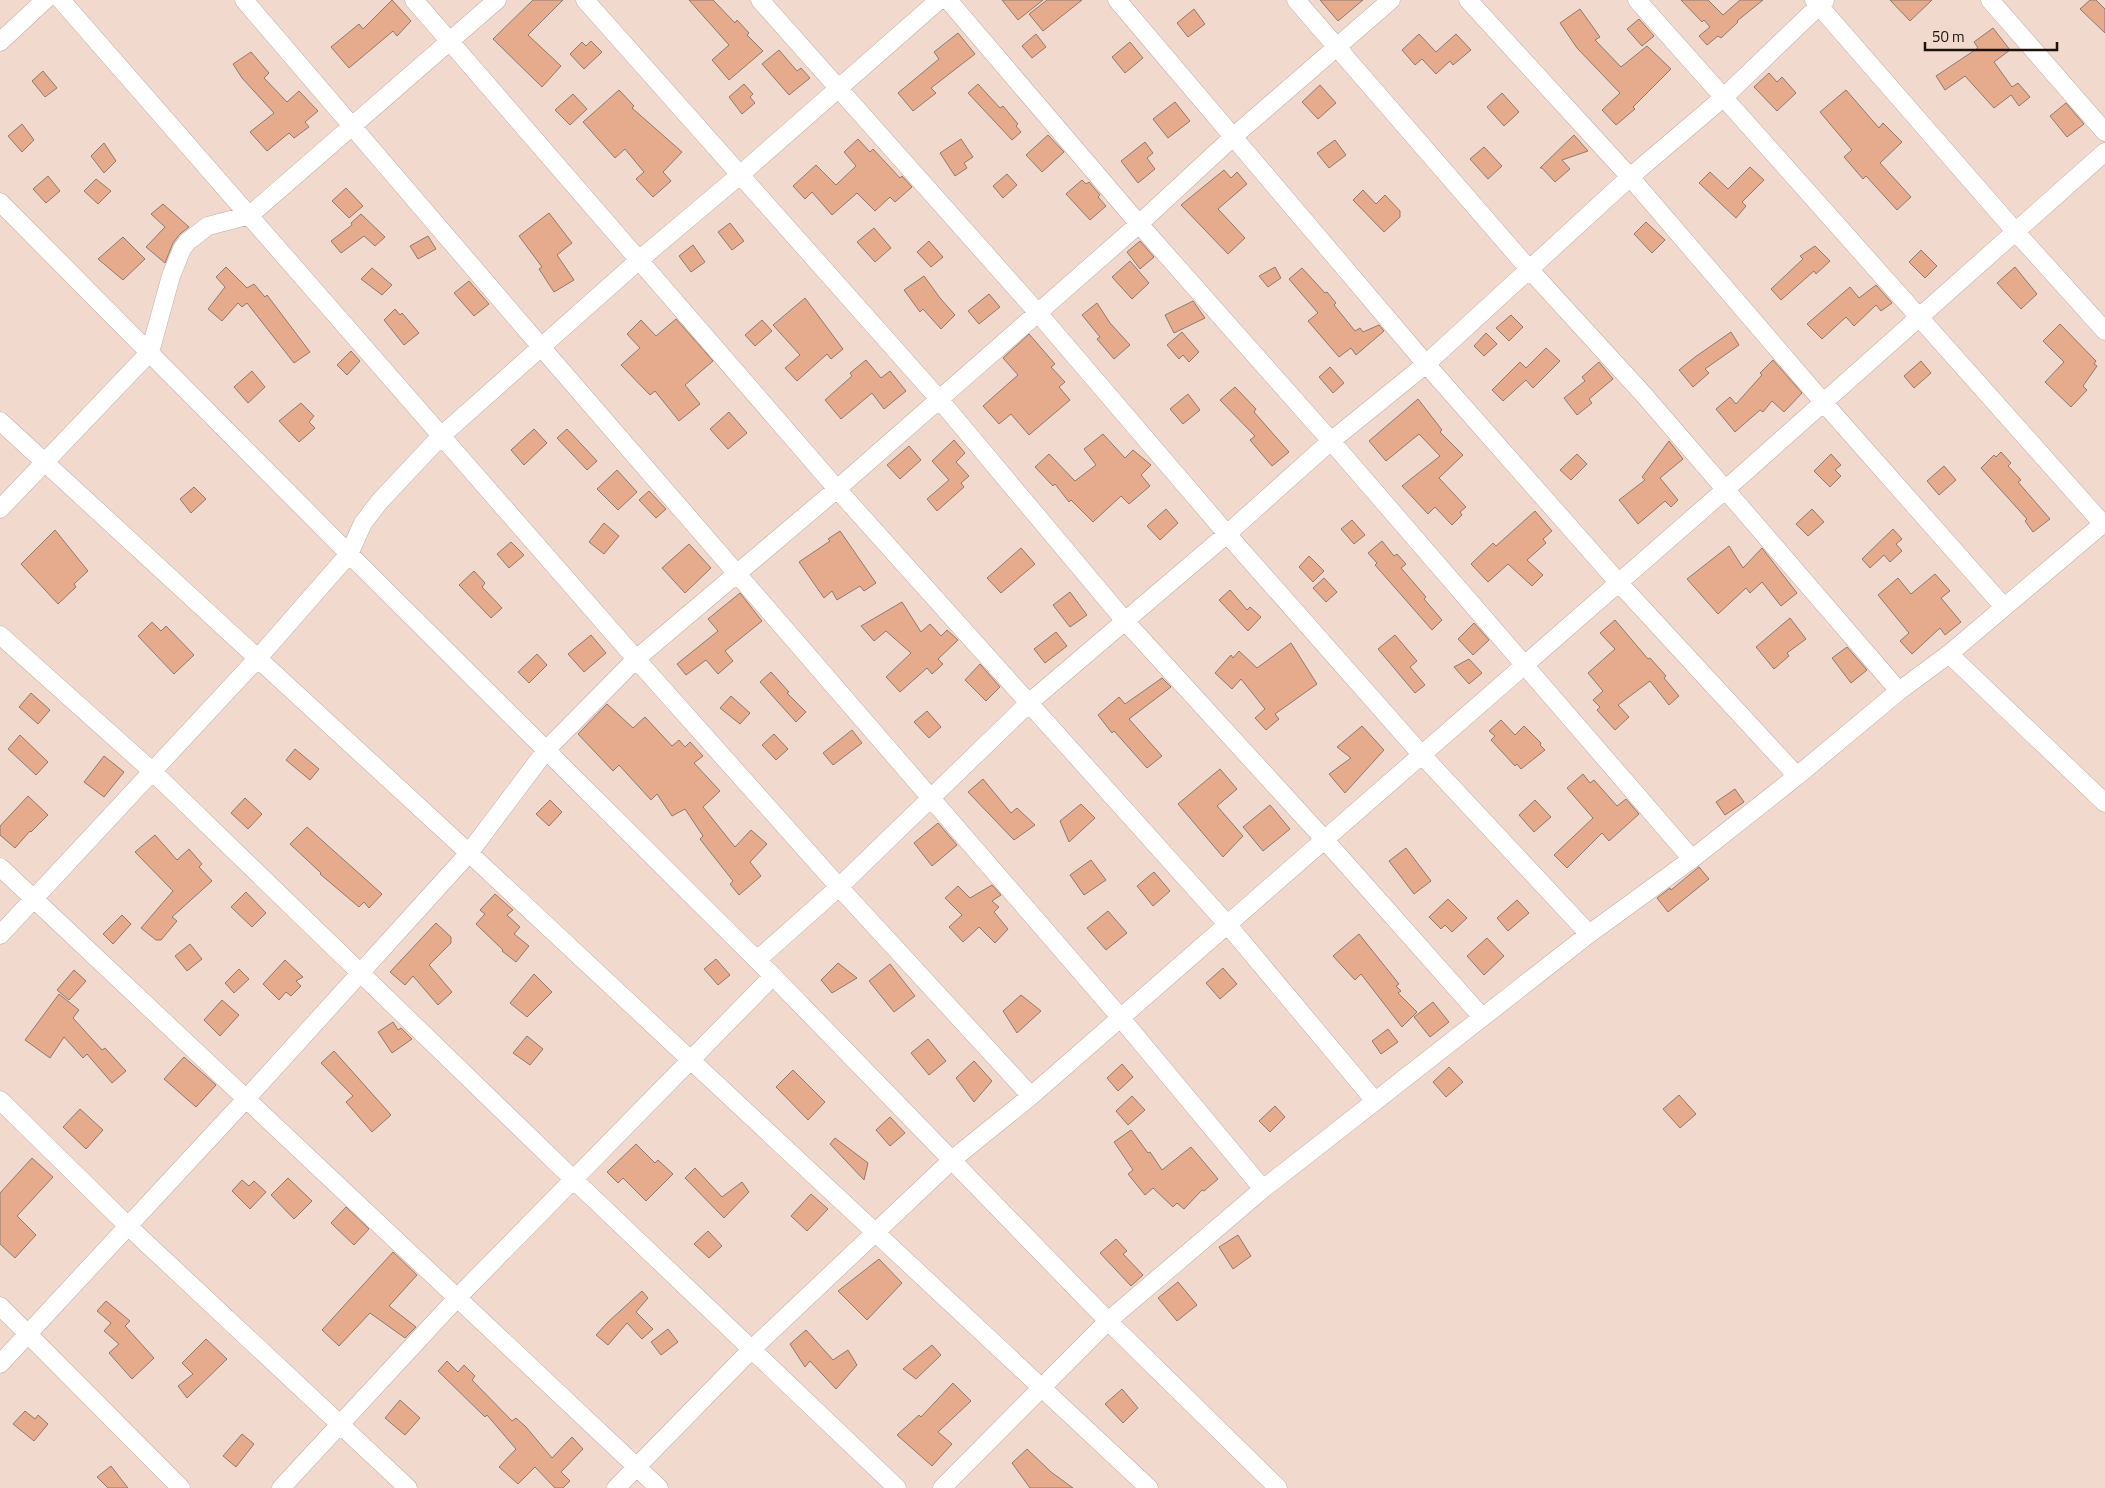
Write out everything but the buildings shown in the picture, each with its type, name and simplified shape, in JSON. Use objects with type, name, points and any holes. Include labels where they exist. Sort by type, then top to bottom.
[{"type":"street","points":[[0,42],[45,0]]},
{"type":"street","points":[[61,0],[636,659],[839,886],[1031,1096]]},
{"type":"street","points":[[244,0],[1120,1017],[1262,1189]]},
{"type":"street","points":[[414,0],[837,489],[1030,702],[1227,924],[1375,1100]]},
{"type":"street","points":[[0,509],[150,352],[171,276],[182,249],[187,242],[208,226],[250,215],[497,0]]},
{"type":"street","points":[[585,0],[939,399],[1125,621],[1324,838],[1482,1017]]},
{"type":"street","points":[[760,0],[1038,313],[1227,534],[1421,754],[1589,934]]},
{"type":"street","points":[[0,935],[258,658],[349,554],[363,523],[380,501],[441,436],[638,261],[741,174],[939,0]]},
{"type":"street","points":[[948,0],[1139,224],[1331,441],[1692,859]]},
{"type":"street","points":[[1117,0],[1426,364],[1618,582],[1797,776]]},
{"type":"street","points":[[1296,0],[1530,269],[1644,395],[1899,691]]},
{"type":"street","points":[[0,1364],[30,1334],[246,1099],[468,853],[547,749],[636,659],[837,489],[1139,224],[1234,136],[1391,0]]},
{"type":"street","points":[[1468,0],[1630,177],[1823,402],[2004,607]]},
{"type":"street","points":[[942,1488],[1108,1321],[1262,1189],[1589,934],[1692,859],[1797,776],[1899,691],[1949,654],[2104,523],[1637,0]]},
{"type":"street","points":[[1990,0],[2105,132]]},
{"type":"street","points":[[758,960],[839,886],[1030,702],[1227,534],[1331,441],[1426,364],[1630,177],[1724,97],[1819,2],[2015,231],[2105,331]]},
{"type":"street","points":[[616,1488],[751,1350],[953,1159],[1031,1096],[1324,838],[1726,489],[2105,152]]},
{"type":"street","points":[[0,202],[349,554],[774,976],[1108,1321],[1278,1488]]},
{"type":"street","points":[[0,421],[468,853],[1149,1488]]},
{"type":"street","points":[[0,635],[152,771],[572,1178],[897,1488]]},
{"type":"street","points":[[1949,654],[2105,802]]},
{"type":"street","points":[[0,867],[659,1488]]},
{"type":"street","points":[[281,1488],[458,1297],[572,1178],[774,976]]},
{"type":"street","points":[[0,1100],[128,1227],[408,1488]]},
{"type":"street","points":[[0,1306],[30,1334],[181,1488]]}]
